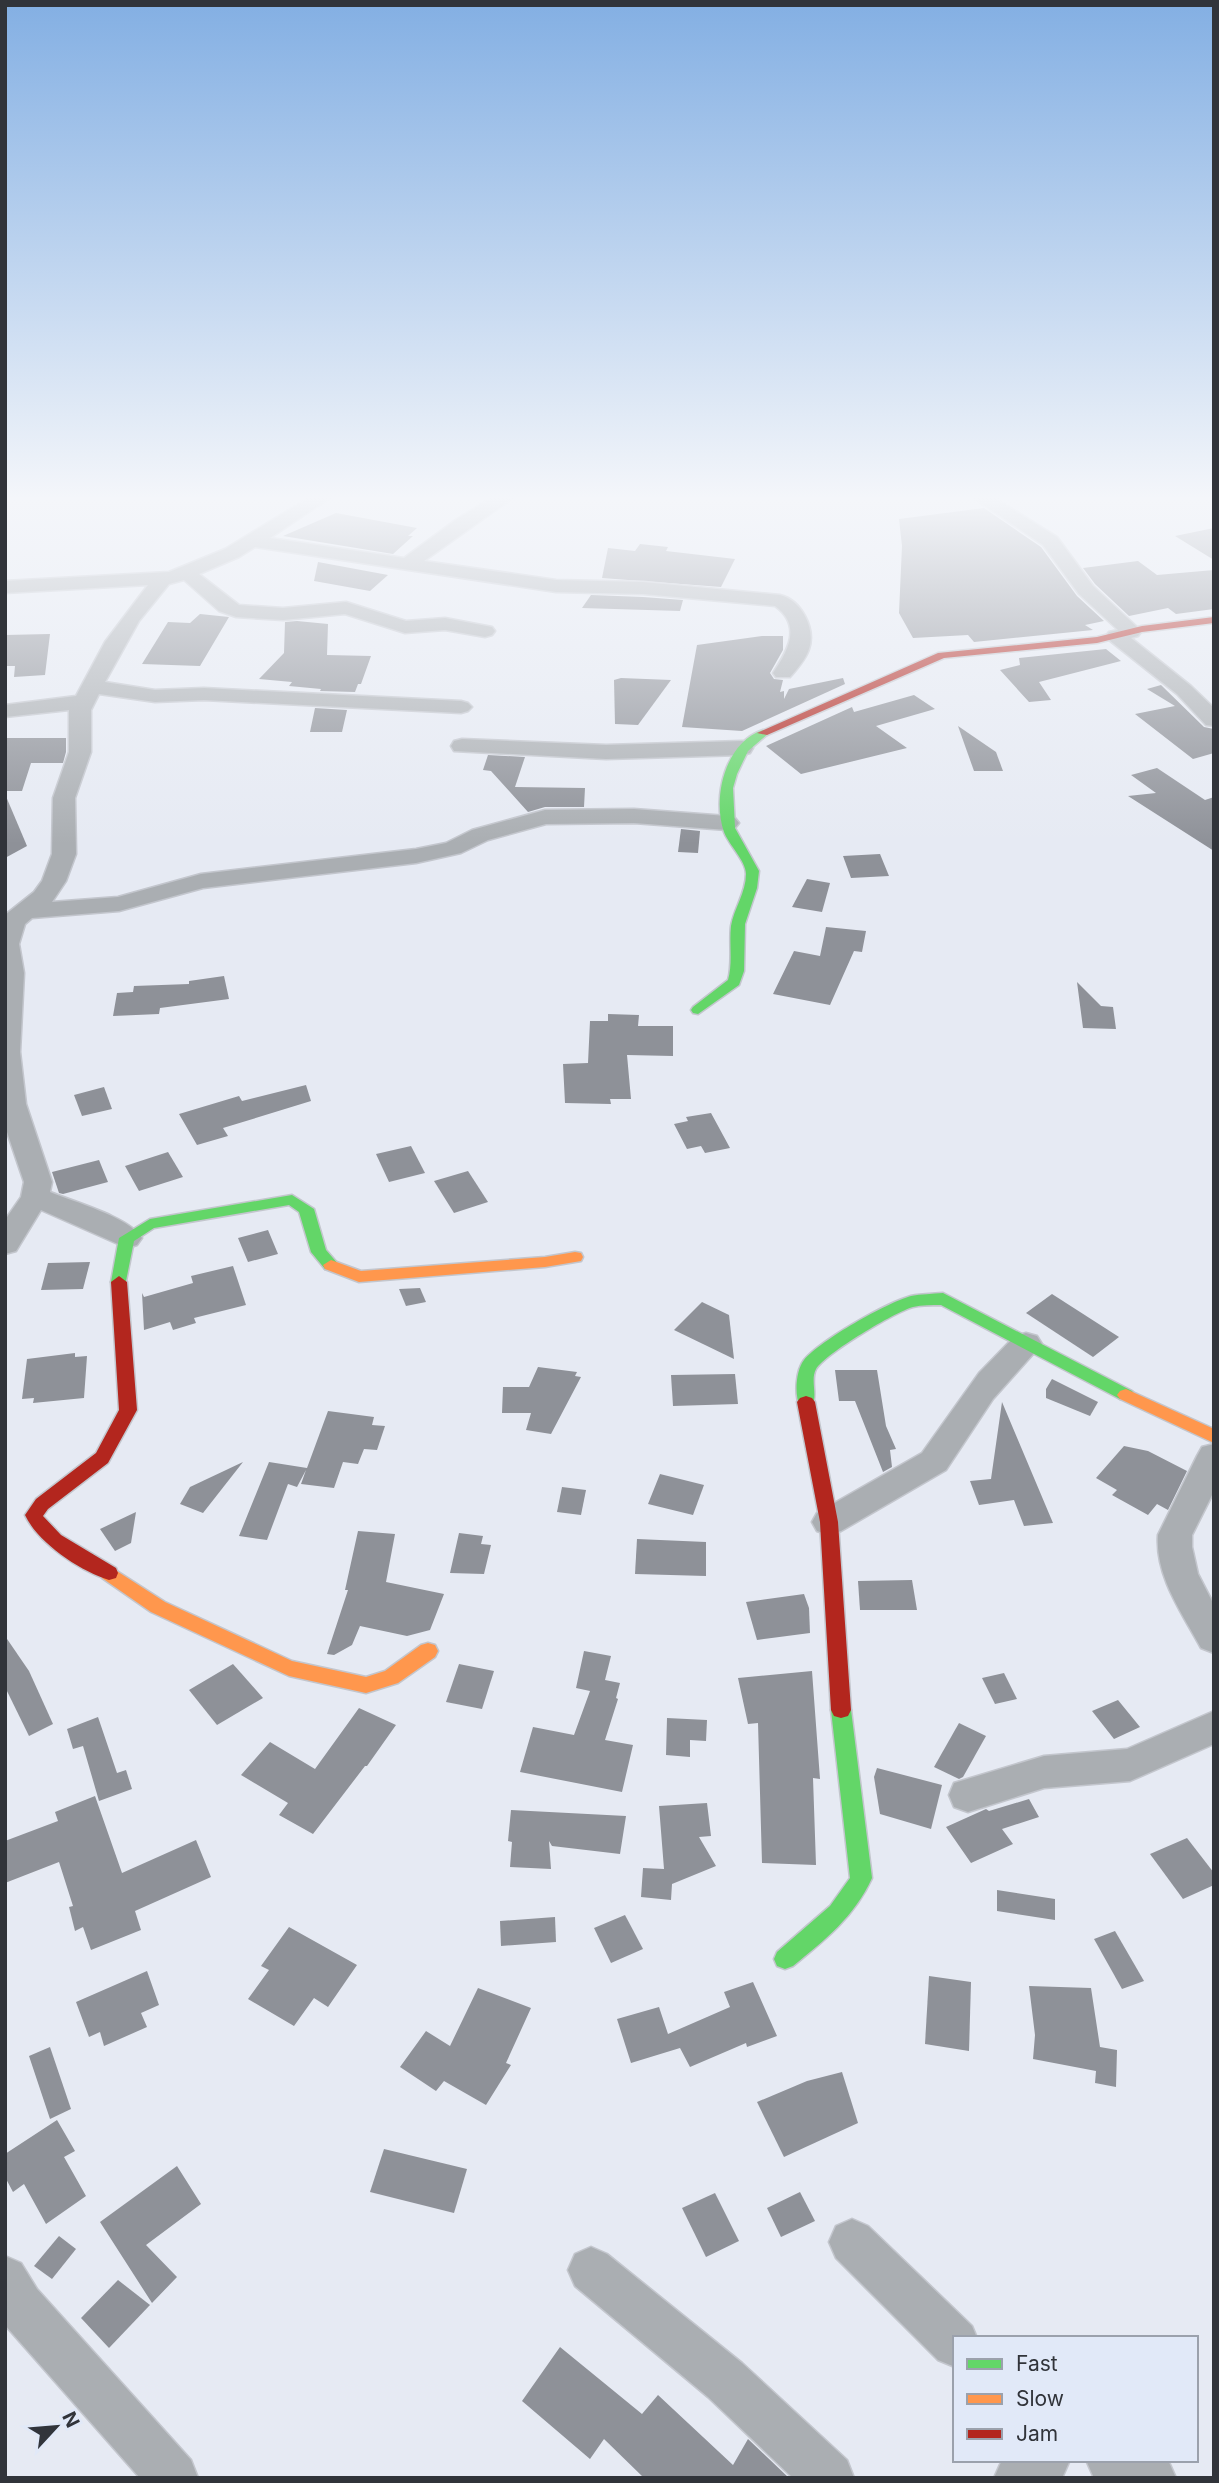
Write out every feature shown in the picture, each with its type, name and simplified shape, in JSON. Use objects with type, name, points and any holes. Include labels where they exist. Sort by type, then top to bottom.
[{"type":"street","points":[[5,1244],[35,1197],[38,1182],[12,1104],[7,1052],[8,1010],[12,993],[7,944],[13,921],[43,897],[54,881],[64,854],[64,798],[80,752],[78,718],[102,665],[135,613]]},
{"type":"street","points":[[265,613],[295,613]]},
{"type":"street","points":[[361,613],[405,627],[451,624],[485,631]]},
{"type":"street","points":[[783,673],[799,645],[796,613]]},
{"type":"street","points":[[1105,613],[1123,634],[1214,720]]},
{"type":"street","points":[[698,1010],[734,982],[737,971],[738,924],[753,874],[737,849],[727,823],[724,801],[726,787],[743,748],[756,736],[942,655],[1123,634],[1214,620]]},
{"type":"street","points":[[1184,691],[1214,689]]},
{"type":"street","points":[[5,710],[88,695],[204,694],[461,707]]},
{"type":"street","points":[[462,746],[606,752],[743,748]]},
{"type":"street","points":[[26,911],[119,904],[201,881],[416,856],[453,848],[480,835],[545,817],[635,816],[727,823]]},
{"type":"street","points":[[35,1197],[93,1220],[127,1238]]},
{"type":"street","points":[[428,1651],[385,1681],[366,1685],[289,1668],[158,1607],[36,1524],[34,1515],[43,1504],[103,1458],[128,1410],[119,1306],[119,1280],[127,1238],[150,1224],[292,1200],[301,1201],[307,1207],[319,1252],[324,1259],[330,1265],[359,1277],[545,1262],[575,1257]]},
{"type":"street","points":[[785,1959],[844,1906],[859,1886],[861,1878],[844,1746],[829,1522],[806,1408],[806,1374],[816,1358],[868,1320],[893,1307],[934,1298],[949,1301],[1027,1344],[1214,1437]]},
{"type":"street","points":[[829,1522],[940,1458],[979,1394],[1006,1361],[1027,1344]]},
{"type":"street","points":[[1214,1456],[1175,1535],[1173,1552],[1214,1638]]},
{"type":"street","points":[[968,1795],[1044,1772],[1130,1765],[1214,1727]]},
{"type":"street","points":[[852,2242],[953,2341]]},
{"type":"street","points":[[591,2270],[725,2381],[829,2478]]},
{"type":"street","points":[[5,2279],[20,2306],[173,2478]]},
{"type":"street","points":[[1019,2478],[1042,2462]]},
{"type":"street","points":[[1115,2462],[1151,2478]]},
{"type":"building","points":[[899,613],[1095,613],[1104,621],[1085,625],[1093,630],[974,642],[968,635],[913,638]]},
{"type":"building","points":[[200,614],[229,617],[200,666],[142,664],[168,622],[190,623]]},
{"type":"building","points":[[285,622],[328,624],[327,655],[371,656],[361,684],[358,684],[355,692],[320,691],[321,689],[289,686],[292,682],[259,679],[284,653]]},
{"type":"building","points":[[50,634],[45,675],[14,677],[15,666],[5,666],[5,635]]},
{"type":"building","points":[[762,636],[783,636],[783,650],[770,673],[774,679],[783,680],[780,692],[784,691],[784,699],[789,689],[843,678],[845,684],[742,731],[682,727],[697,645]]},
{"type":"building","points":[[1106,649],[1121,661],[1039,682],[1051,700],[1029,702],[1000,670],[1020,665],[1019,658]]},
{"type":"building","points":[[614,680],[671,680],[638,725],[615,724]]},
{"type":"building","points":[[1161,685],[1204,727],[1214,729],[1214,753],[1193,759],[1135,714],[1175,706],[1147,689]]},
{"type":"building","points":[[914,695],[935,709],[876,726],[907,748],[801,774],[766,746],[852,707],[854,712]]},
{"type":"building","points":[[315,708],[347,710],[342,732],[310,732]]},
{"type":"building","points":[[958,726],[996,752],[1003,771],[974,771]]},
{"type":"building","points":[[5,738],[66,738],[63,763],[31,763],[22,791],[5,791]]},
{"type":"building","points":[[488,755],[525,757],[515,787],[585,788],[584,807],[545,807],[528,812],[491,771],[483,770]]},
{"type":"building","points":[[1157,768],[1205,800],[1214,797],[1214,851],[1128,796],[1156,793],[1131,775]]},
{"type":"building","points":[[5,794],[27,846],[5,858]]},
{"type":"building","points":[[681,829],[700,831],[698,853],[678,852]]},
{"type":"building","points":[[880,854],[889,876],[851,878],[843,856]]},
{"type":"building","points":[[807,879],[830,883],[822,912],[792,907]]},
{"type":"building","points":[[826,927],[866,931],[862,952],[854,951],[830,1005],[773,994],[794,951],[820,956]]},
{"type":"building","points":[[224,976],[229,999],[160,1008],[159,1014],[113,1016],[117,993],[133,992],[134,986],[189,984],[189,981]]},
{"type":"building","points":[[1077,982],[1101,1006],[1113,1007],[1116,1029],[1083,1028]]},
{"type":"building","points":[[608,1014],[639,1015],[638,1026],[673,1026],[673,1056],[627,1055],[631,1099],[610,1099],[611,1104],[565,1103],[563,1064],[588,1063],[590,1021],[608,1021]]},
{"type":"building","points":[[306,1085],[311,1101],[223,1128],[228,1136],[197,1145],[179,1114],[239,1096],[242,1101]]},
{"type":"building","points":[[104,1087],[112,1109],[82,1116],[74,1095]]},
{"type":"building","points":[[711,1113],[730,1148],[705,1153],[701,1146],[687,1149],[674,1124],[688,1121],[686,1117]]},
{"type":"building","points":[[411,1146],[425,1173],[389,1182],[376,1154]]},
{"type":"building","points":[[168,1152],[183,1177],[139,1191],[125,1166]]},
{"type":"building","points":[[99,1160],[108,1182],[59,1193],[52,1172]]},
{"type":"building","points":[[468,1171],[488,1202],[454,1213],[434,1181]]},
{"type":"building","points":[[268,1230],[278,1254],[248,1262],[238,1238]]},
{"type":"building","points":[[90,1262],[83,1289],[41,1290],[48,1263]]},
{"type":"building","points":[[233,1266],[246,1305],[194,1318],[196,1323],[173,1330],[170,1322],[144,1330],[142,1293],[144,1297],[193,1283],[191,1276]]},
{"type":"building","points":[[420,1288],[426,1302],[406,1306],[399,1289]]},
{"type":"building","points":[[1052,1294],[1119,1337],[1093,1357],[1026,1313]]},
{"type":"building","points":[[702,1302],[729,1315],[734,1359],[674,1330]]},
{"type":"building","points":[[75,1353],[75,1357],[87,1356],[84,1398],[33,1403],[34,1398],[22,1399],[27,1359]]},
{"type":"building","points":[[538,1367],[577,1372],[575,1376],[581,1377],[551,1434],[526,1430],[531,1413],[502,1413],[503,1387],[529,1387]]},
{"type":"building","points":[[835,1370],[877,1370],[886,1426],[896,1449],[890,1450],[892,1467],[883,1472],[855,1401],[839,1401]]},
{"type":"building","points":[[735,1374],[738,1404],[673,1406],[671,1375]]},
{"type":"building","points":[[1052,1379],[1098,1402],[1090,1416],[1046,1398],[1046,1389]]},
{"type":"building","points":[[1002,1402],[1053,1523],[1024,1526],[1014,1500],[979,1505],[970,1481],[991,1479]]},
{"type":"building","points":[[328,1411],[374,1417],[372,1425],[385,1426],[377,1450],[364,1449],[358,1464],[343,1462],[334,1488],[301,1484],[306,1470],[297,1487],[288,1484],[267,1540],[239,1536],[269,1462],[307,1468]]},
{"type":"building","points":[[1124,1446],[1148,1451],[1187,1471],[1168,1510],[1157,1504],[1148,1515],[1112,1495],[1117,1490],[1096,1478]]},
{"type":"building","points":[[243,1462],[203,1513],[180,1504],[190,1487]]},
{"type":"building","points":[[660,1474],[704,1485],[693,1515],[648,1504]]},
{"type":"building","points":[[562,1487],[586,1490],[581,1515],[557,1512]]},
{"type":"building","points":[[136,1512],[131,1543],[115,1551],[100,1529]]},
{"type":"building","points":[[358,1531],[395,1534],[386,1582],[444,1594],[430,1630],[407,1636],[360,1626],[352,1645],[334,1655],[327,1654],[348,1590],[345,1590]]},
{"type":"building","points":[[459,1533],[483,1536],[481,1544],[491,1545],[484,1574],[450,1573]]},
{"type":"building","points":[[637,1539],[706,1542],[706,1576],[635,1574]]},
{"type":"building","points":[[912,1580],[917,1610],[860,1610],[858,1581]]},
{"type":"building","points":[[804,1594],[809,1608],[810,1633],[757,1640],[746,1602]]},
{"type":"building","points":[[5,1636],[29,1671],[53,1724],[29,1736],[5,1687]]},
{"type":"building","points":[[584,1651],[611,1656],[605,1680],[620,1683],[616,1698],[618,1699],[605,1740],[633,1745],[622,1792],[520,1772],[533,1727],[574,1735],[590,1691],[576,1688]]},
{"type":"building","points":[[233,1664],[263,1698],[217,1725],[189,1690]]},
{"type":"building","points":[[459,1664],[494,1671],[482,1709],[446,1702]]},
{"type":"building","points":[[812,1671],[820,1779],[813,1778],[816,1865],[762,1863],[758,1723],[748,1724],[738,1678]]},
{"type":"building","points":[[1004,1673],[1017,1699],[995,1704],[982,1678]]},
{"type":"building","points":[[1118,1700],[1140,1727],[1114,1739],[1092,1711]]},
{"type":"building","points":[[359,1708],[396,1725],[313,1834],[279,1815],[288,1803],[241,1775],[270,1742],[315,1769]]},
{"type":"building","points":[[98,1717],[117,1773],[126,1770],[132,1789],[99,1801],[83,1746],[73,1749],[67,1729]]},
{"type":"building","points":[[667,1718],[707,1720],[706,1741],[690,1740],[690,1757],[666,1755]]},
{"type":"building","points":[[959,1723],[986,1736],[963,1777],[959,1779],[934,1767]]},
{"type":"building","points":[[877,1768],[942,1785],[931,1829],[880,1814],[874,1777]]},
{"type":"building","points":[[95,1796],[122,1873],[196,1840],[211,1877],[135,1911],[141,1930],[91,1950],[83,1927],[75,1931],[69,1907],[73,1906],[59,1862],[5,1883],[5,1841],[58,1821],[55,1812]]},
{"type":"building","points":[[1029,1799],[1039,1817],[1002,1829],[1013,1844],[971,1863],[946,1827],[986,1809],[989,1811]]},
{"type":"building","points":[[707,1803],[711,1836],[699,1837],[716,1866],[672,1884],[671,1900],[641,1897],[643,1868],[664,1869],[659,1806]]},
{"type":"building","points":[[511,1810],[626,1816],[620,1854],[552,1846],[549,1841],[551,1869],[510,1867],[512,1842],[508,1841]]},
{"type":"building","points":[[1187,1838],[1214,1873],[1214,1885],[1183,1899],[1150,1854]]},
{"type":"building","points":[[997,1890],[1055,1899],[1055,1920],[997,1911]]},
{"type":"building","points":[[625,1915],[643,1949],[611,1963],[594,1928]]},
{"type":"building","points":[[555,1917],[556,1942],[501,1946],[500,1921]]},
{"type":"building","points":[[289,1927],[357,1965],[328,2007],[314,1998],[294,2026],[248,1999],[269,1970],[261,1966]]},
{"type":"building","points":[[1115,1931],[1144,1981],[1122,1989],[1094,1939]]},
{"type":"building","points":[[147,1971],[159,2005],[141,2013],[147,2027],[104,2046],[100,2032],[89,2037],[76,2002]]},
{"type":"building","points":[[929,1976],[971,1982],[969,2051],[925,2044]]},
{"type":"building","points":[[753,1982],[777,2036],[747,2047],[746,2043],[690,2067],[680,2048],[631,2063],[617,2019],[659,2007],[668,2034],[730,2007],[724,1992]]},
{"type":"building","points":[[1029,1986],[1091,1988],[1100,2047],[1117,2050],[1116,2087],[1095,2083],[1096,2071],[1033,2059],[1035,2035]]},
{"type":"building","points":[[478,1988],[531,2008],[506,2063],[511,2065],[486,2105],[444,2081],[436,2091],[400,2067],[426,2031],[450,2046]]},
{"type":"building","points":[[50,2047],[71,2109],[50,2119],[29,2056]]},
{"type":"building","points":[[842,2072],[858,2123],[784,2157],[757,2102],[807,2081]]},
{"type":"building","points":[[57,2120],[75,2151],[64,2157],[86,2196],[46,2224],[24,2184],[13,2192],[5,2177],[5,2154]]},
{"type":"building","points":[[384,2149],[467,2169],[454,2213],[370,2192]]},
{"type":"building","points":[[177,2166],[201,2204],[146,2245],[177,2277],[152,2303],[100,2222]]},
{"type":"building","points":[[800,2192],[815,2221],[781,2237],[767,2208]]},
{"type":"building","points":[[715,2193],[739,2241],[706,2257],[682,2208]]},
{"type":"building","points":[[59,2236],[76,2249],[52,2279],[34,2266]]},
{"type":"building","points":[[118,2280],[150,2305],[109,2348],[81,2318]]},
{"type":"building","points":[[560,2347],[642,2414],[658,2395],[733,2465],[748,2439],[789,2478],[644,2478],[604,2439],[590,2459],[522,2401]]},
{"type":"traffic: fast","points":[[698,1010],[734,982],[737,971],[738,924],[751,888],[753,871],[736,845],[729,828],[727,788],[743,749],[763,733]]},
{"type":"traffic: fast","points":[[119,1282],[127,1238],[150,1224],[292,1200],[306,1209],[319,1252],[331,1265]]},
{"type":"traffic: fast","points":[[806,1402],[806,1374],[810,1364],[824,1352],[888,1310],[914,1301],[943,1299],[1126,1395]]},
{"type":"traffic: fast","points":[[785,1959],[838,1913],[855,1891],[861,1878],[841,1710]]},
{"type":"traffic: slow","points":[[331,1265],[359,1277],[545,1262],[575,1257]]},
{"type":"traffic: slow","points":[[1126,1395],[1214,1437]]},
{"type":"traffic: slow","points":[[109,1573],[158,1607],[289,1668],[366,1685],[391,1677],[428,1651]]},
{"type":"traffic: jam","points":[[763,733],[942,655],[1097,640],[1142,629],[1214,620]]},
{"type":"traffic: jam","points":[[109,1573],[55,1540],[45,1532],[34,1515],[42,1504],[102,1458],[128,1410],[119,1282]]},
{"type":"traffic: jam","points":[[806,1402],[829,1522],[841,1710]]}]
